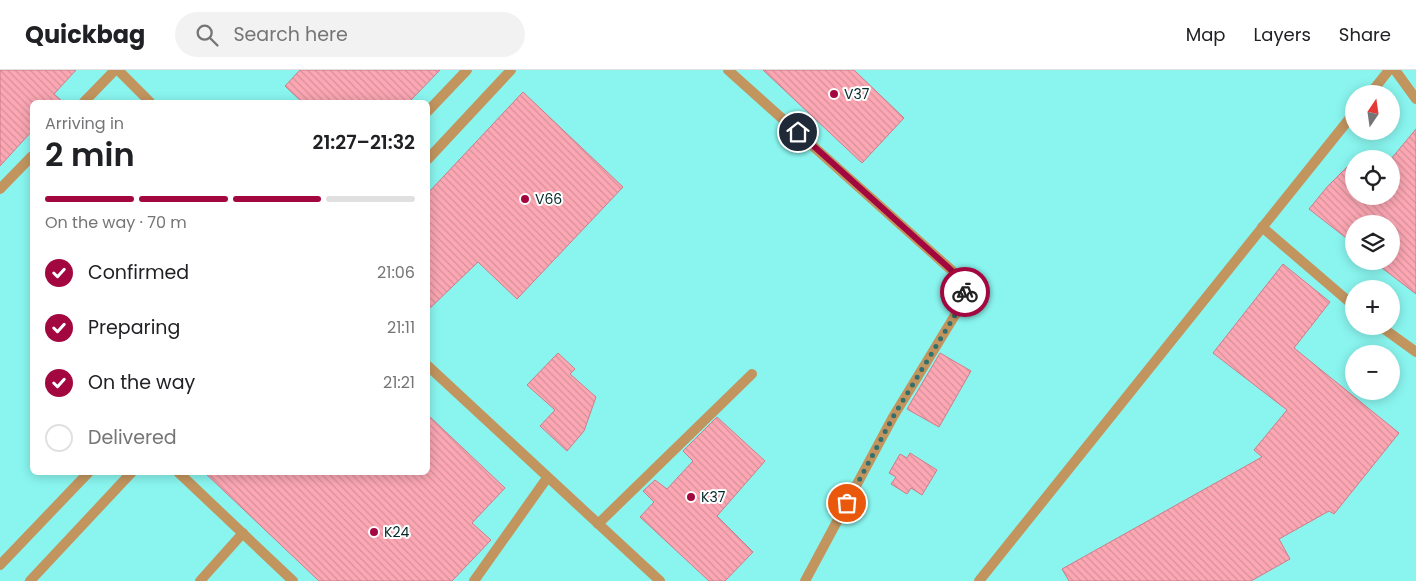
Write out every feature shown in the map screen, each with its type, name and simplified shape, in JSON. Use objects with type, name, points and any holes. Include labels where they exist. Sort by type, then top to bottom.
[{"type":"lane","points":[[86,100],[117,70],[148,100]]},
{"type":"lane","points":[[430,109],[467,70]]},
{"type":"lane","points":[[430,157],[511,70]]},
{"type":"lane","points":[[728,70],[963,282],[965,291],[963,302],[893,417],[804,581]]},
{"type":"lane","points":[[1377,85],[1389,70]]},
{"type":"lane","points":[[1395,70],[1416,99]]},
{"type":"lane","points":[[979,581],[1345,125]]},
{"type":"lane","points":[[0,189],[30,158]]},
{"type":"lane","points":[[1262,227],[1345,298]]},
{"type":"lane","points":[[1392,335],[1416,352]]},
{"type":"lane","points":[[430,368],[660,581]]},
{"type":"lane","points":[[598,524],[752,374]]},
{"type":"lane","points":[[0,564],[86,475]]},
{"type":"lane","points":[[30,581],[129,475]]},
{"type":"lane","points":[[181,475],[293,581]]},
{"type":"lane","points":[[474,581],[547,478]]},
{"type":"lane","points":[[200,581],[243,533]]},
{"type":"building","points":[[0,70],[76,70],[54,94],[61,100],[30,100],[30,133],[0,166]]},
{"type":"building","points":[[300,70],[440,70],[411,100],[300,100],[285,86]]},
{"type":"building","name":"V37","points":[[763,70],[854,70],[904,118],[862,163]]},
{"type":"building","name":"V66","points":[[523,92],[623,187],[517,299],[478,262],[430,308],[430,191]]},
{"type":"building","points":[[1416,129],[1416,294],[1385,270],[1400,270],[1400,215],[1345,215],[1345,237],[1309,209],[1345,169],[1345,205],[1400,205],[1398,150]]},
{"type":"building","points":[[1283,264],[1330,302],[1294,348],[1345,389],[1345,400],[1358,400],[1399,433],[1334,514],[1329,511],[1279,539],[1290,559],[1251,581],[1069,581],[1062,569],[1262,457],[1254,450],[1287,410],[1213,353]]},
{"type":"building","points":[[558,353],[575,369],[570,374],[596,397],[584,431],[567,451],[540,426],[555,410],[527,385]]},
{"type":"building","points":[[940,353],[971,371],[939,427],[907,409]]},
{"type":"building","name":"K24","points":[[430,417],[505,488],[472,523],[491,540],[452,581],[319,581],[207,475],[430,475]]},
{"type":"building","name":"K37","points":[[717,417],[765,461],[717,516],[753,552],[725,581],[709,581],[640,517],[654,502],[643,491],[655,480],[667,489],[693,461],[683,451]]},
{"type":"building","points":[[910,453],[937,470],[922,495],[911,488],[907,494],[891,484],[896,477],[889,473],[900,454],[907,458]]},
{"type":"way so far","points":[[847,503],[893,417],[963,302],[965,292]]},
{"type":"place","name":"V37","points":[[834,94]]},
{"type":"place","name":"V66","points":[[525,199]]},
{"type":"place","name":"K37","points":[[691,497]]},
{"type":"place","name":"K24","points":[[374,532]]},
{"type":"route","points":[[798,132],[949,268],[963,282],[965,292]]}]
